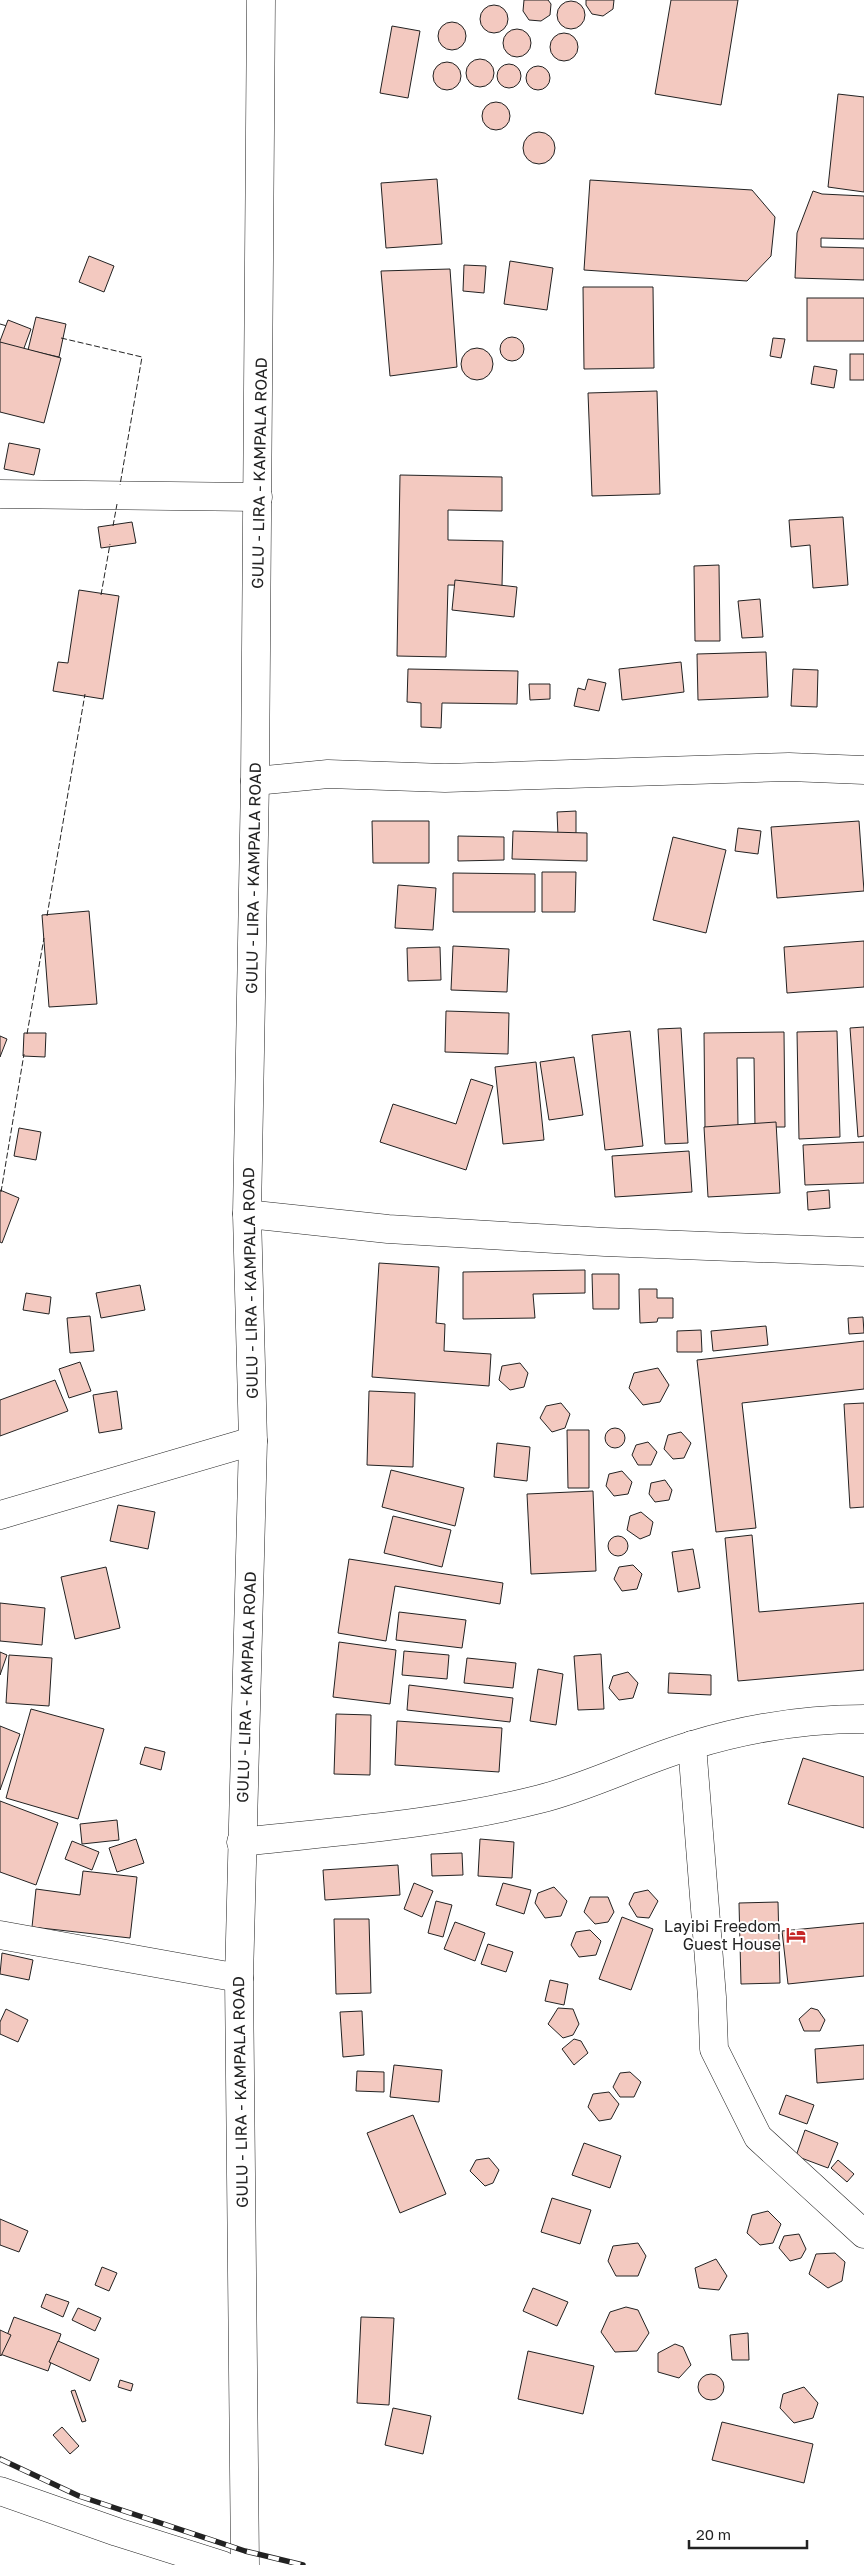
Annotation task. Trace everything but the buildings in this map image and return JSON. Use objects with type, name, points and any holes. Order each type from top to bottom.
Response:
[{"type":"street","name":"GULU - LIRA - KAMPALA ROAD","points":[[244,2565],[239,1978],[241,1842],[253,1441],[247,1214],[255,781],[261,0]]},
{"type":"street","points":[[0,494],[258,497]]},
{"type":"street","points":[[255,781],[328,774],[445,778],[789,767],[864,770]]},
{"type":"street","points":[[247,1214],[408,1230],[605,1242],[864,1252]]},
{"type":"street","points":[[0,1515],[253,1441]]},
{"type":"street","points":[[241,1842],[452,1818],[542,1799],[692,1745],[755,1729],[839,1719],[864,1718]]},
{"type":"street","points":[[692,1745],[712,1996],[714,2049],[758,2137],[864,2234]]},
{"type":"street","points":[[0,1935],[239,1978]]},
{"type":"street","points":[[0,2491],[117,2532],[222,2565]]},
{"type":"railway","points":[[0,2459],[79,2496],[245,2551],[303,2565]]},
{"type":"fence","points":[[0,324],[7,326]]},
{"type":"fence","points":[[61,338],[142,357],[120,485]]},
{"type":"fence","points":[[113,526],[117,504]]},
{"type":"fence","points":[[101,595],[110,544]]},
{"type":"fence","points":[[47,916],[85,694]]},
{"type":"fence","points":[[27,1034],[44,938]]},
{"type":"fence","points":[[1,1192],[24,1054]]},
{"type":"place","name":"Layibi Freedom Guest House","points":[[796,1935]]}]
